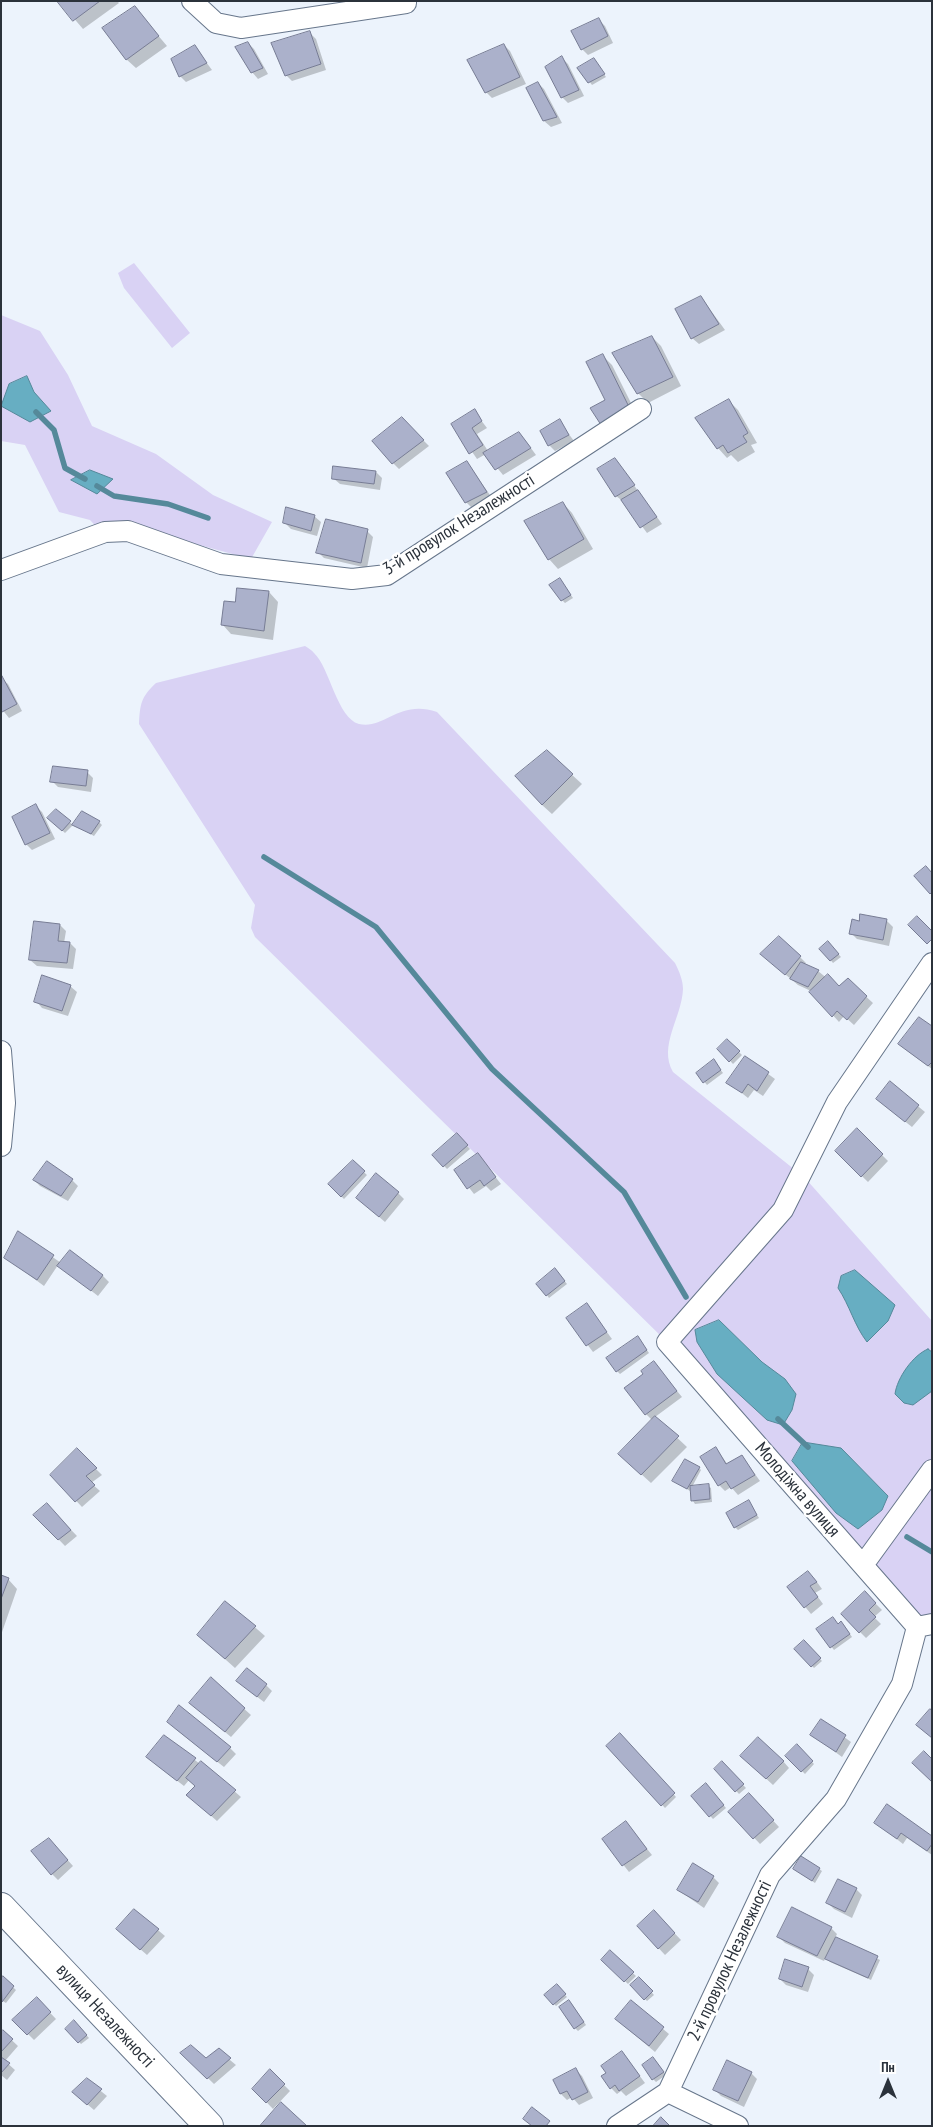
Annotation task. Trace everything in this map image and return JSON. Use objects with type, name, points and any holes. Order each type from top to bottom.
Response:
[{"type":"street","points":[[192,1],[216,23],[241,28],[406,2]]},
{"type":"street","name":"3-й провулок Незалежності","points":[[1,570],[105,532],[128,531],[221,564],[352,579],[387,575],[641,409]]},
{"type":"street","name":"Молодіжна вулиця","points":[[924,1626],[863,1565],[667,1342],[783,1210],[837,1102],[932,963]]},
{"type":"street","points":[[1,1051],[5,1103],[1,1146]]},
{"type":"street","points":[[863,1565],[932,1470]]},
{"type":"street","name":"2-й провулок Незалежності","points":[[668,2092],[770,1875],[836,1799],[902,1684],[924,1626]]},
{"type":"street","name":"вулиця Незалежності","points":[[1,1907],[209,2126]]},
{"type":"street","points":[[617,2126],[668,2092],[738,2126]]},
{"type":"shaded area","points":[[134,263],[190,333],[172,348],[124,288],[118,273]]},
{"type":"shaded area","points":[[1,315],[40,331],[68,375],[92,426],[156,454],[213,495],[272,522],[251,559],[155,533],[111,542],[90,520],[59,512],[25,445],[1,441]]},
{"type":"shaded area","points":[[305,646],[320,660],[339,703],[345,712],[351,720],[359,724],[368,725],[376,723],[412,709],[437,712],[675,963],[682,979],[683,989],[682,1000],[669,1042],[669,1062],[673,1072],[805,1178],[932,1321],[932,1624],[917,1627],[667,1342],[255,937],[251,928],[255,905],[139,724],[140,711],[144,697],[156,683]]},
{"type":"water","points":[[27,376],[34,392],[51,411],[30,422],[1,406],[9,384]]},
{"type":"water","points":[[90,470],[113,479],[97,494],[71,480]]},
{"type":"water","points":[[855,1270],[895,1305],[888,1321],[867,1342],[838,1288],[841,1276]]},
{"type":"water","points":[[719,1320],[762,1362],[785,1379],[796,1394],[792,1410],[783,1425],[767,1420],[717,1374],[697,1342],[695,1330]]},
{"type":"water","points":[[928,1349],[932,1352],[932,1391],[913,1405],[904,1403],[895,1394],[902,1374],[917,1356]]},
{"type":"water","points":[[803,1442],[841,1448],[888,1496],[882,1510],[858,1529],[836,1513],[792,1461]]},
{"type":"building","points":[[57,1],[100,1],[73,21]]},
{"type":"building","points":[[135,6],[159,36],[126,60],[102,28]]},
{"type":"building","points":[[599,18],[608,36],[581,50],[571,31]]},
{"type":"building","points":[[310,31],[321,64],[285,76],[271,43]]},
{"type":"building","points":[[248,42],[263,68],[251,73],[235,47]]},
{"type":"building","points":[[504,44],[520,77],[485,93],[467,60]]},
{"type":"building","points":[[195,45],[207,63],[179,77],[171,59]]},
{"type":"building","points":[[562,56],[579,90],[561,98],[545,67]]},
{"type":"building","points":[[594,58],[605,74],[588,83],[577,68]]},
{"type":"building","points":[[538,82],[557,117],[543,121],[526,88]]},
{"type":"building","points":[[701,296],[719,324],[691,339],[675,309]]},
{"type":"building","points":[[652,336],[673,377],[637,394],[612,353]]},
{"type":"building","points":[[603,354],[631,411],[603,428],[590,408],[605,400],[586,362]]},
{"type":"building","points":[[729,399],[748,433],[743,436],[747,442],[728,453],[723,445],[717,449],[695,418]]},
{"type":"building","points":[[475,409],[482,421],[472,428],[483,445],[469,454],[451,424]]},
{"type":"building","points":[[402,417],[424,440],[392,464],[372,441]]},
{"type":"building","points":[[560,419],[569,435],[548,446],[540,431]]},
{"type":"building","points":[[519,432],[531,448],[495,470],[483,453]]},
{"type":"building","points":[[615,458],[635,485],[615,497],[597,469]]},
{"type":"building","points":[[467,461],[487,492],[465,503],[446,473]]},
{"type":"building","points":[[333,466],[376,471],[374,484],[332,479]]},
{"type":"building","points":[[638,490],[657,517],[640,528],[621,500]]},
{"type":"building","points":[[563,502],[584,539],[548,560],[524,521]]},
{"type":"building","points":[[286,507],[315,515],[311,531],[283,523]]},
{"type":"building","points":[[326,519],[368,529],[361,563],[316,553]]},
{"type":"building","points":[[560,578],[571,595],[561,601],[549,585]]},
{"type":"building","points":[[237,588],[269,591],[264,631],[221,625],[224,601],[235,602]]},
{"type":"building","points":[[2,676],[17,704],[2,712],[1,711]]},
{"type":"building","points":[[547,750],[573,774],[542,805],[515,776]]},
{"type":"building","points":[[53,766],[88,770],[86,786],[50,782]]},
{"type":"building","points":[[36,804],[50,833],[25,845],[12,817]]},
{"type":"building","points":[[56,809],[71,821],[62,831],[47,818]]},
{"type":"building","points":[[82,811],[100,821],[91,834],[72,825]]},
{"type":"building","points":[[926,866],[932,873],[932,892],[930,894],[914,876]]},
{"type":"building","points":[[860,914],[887,919],[883,940],[849,934],[852,919],[859,921]]},
{"type":"building","points":[[917,916],[932,931],[932,939],[927,944],[908,925]]},
{"type":"building","points":[[34,921],[60,924],[58,941],[70,942],[67,963],[29,960]]},
{"type":"building","points":[[779,936],[801,956],[785,975],[760,954]]},
{"type":"building","points":[[828,941],[839,954],[830,961],[819,949]]},
{"type":"building","points":[[801,962],[819,970],[808,987],[790,979]]},
{"type":"building","points":[[828,974],[839,986],[848,978],[867,996],[847,1020],[837,1011],[832,1017],[809,992]]},
{"type":"building","points":[[42,975],[71,985],[62,1011],[34,1002]]},
{"type":"building","points":[[919,1017],[932,1026],[932,1062],[928,1066],[898,1044]]},
{"type":"building","points":[[727,1039],[740,1051],[729,1062],[717,1049]]},
{"type":"building","points":[[745,1056],[769,1072],[757,1091],[748,1084],[742,1093],[726,1083]]},
{"type":"building","points":[[714,1059],[721,1070],[703,1083],[696,1073]]},
{"type":"building","points":[[890,1081],[919,1105],[905,1122],[876,1099]]},
{"type":"building","points":[[857,1128],[883,1154],[861,1177],[835,1151]]},
{"type":"building","points":[[457,1133],[468,1145],[443,1167],[432,1155]]},
{"type":"building","points":[[478,1153],[496,1177],[484,1186],[480,1180],[467,1189],[454,1170]]},
{"type":"building","points":[[353,1160],[365,1171],[341,1197],[328,1184]]},
{"type":"building","points":[[47,1161],[73,1179],[61,1196],[33,1180]]},
{"type":"building","points":[[376,1173],[399,1192],[379,1217],[356,1198]]},
{"type":"building","points":[[18,1231],[54,1255],[37,1280],[4,1258]]},
{"type":"building","points":[[70,1250],[103,1275],[91,1291],[57,1266]]},
{"type":"building","points":[[555,1268],[565,1281],[546,1296],[536,1284]]},
{"type":"building","points":[[587,1303],[607,1332],[586,1346],[566,1318]]},
{"type":"building","points":[[638,1336],[647,1350],[616,1372],[606,1358]]},
{"type":"building","points":[[654,1361],[677,1391],[645,1415],[624,1388],[643,1374],[641,1371]]},
{"type":"building","points":[[655,1416],[679,1436],[641,1475],[618,1454]]},
{"type":"building","points":[[716,1447],[726,1464],[742,1455],[755,1475],[731,1489],[726,1481],[718,1486],[700,1457]]},
{"type":"building","points":[[77,1448],[97,1468],[86,1476],[95,1485],[75,1502],[50,1475]]},
{"type":"building","points":[[685,1459],[700,1467],[687,1489],[672,1481]]},
{"type":"building","points":[[709,1484],[710,1499],[691,1501],[690,1486]]},
{"type":"building","points":[[749,1500],[757,1515],[734,1528],[726,1513]]},
{"type":"building","points":[[47,1503],[71,1530],[58,1540],[33,1515]]},
{"type":"building","points":[[808,1571],[817,1582],[810,1586],[818,1597],[804,1608],[787,1587]]},
{"type":"building","points":[[1,1575],[9,1578],[1,1599]]},
{"type":"building","points":[[865,1591],[876,1603],[869,1610],[876,1617],[859,1633],[841,1614]]},
{"type":"building","points":[[225,1601],[256,1626],[225,1659],[197,1635]]},
{"type":"building","points":[[833,1617],[838,1624],[841,1621],[850,1634],[830,1648],[816,1629]]},
{"type":"building","points":[[804,1640],[821,1658],[811,1667],[794,1649]]},
{"type":"building","points":[[247,1668],[267,1684],[257,1697],[236,1681]]},
{"type":"building","points":[[211,1677],[245,1708],[225,1732],[189,1703]]},
{"type":"building","points":[[179,1705],[231,1747],[217,1762],[167,1722]]},
{"type":"building","points":[[930,1709],[932,1710],[932,1738],[916,1725]]},
{"type":"building","points":[[821,1719],[846,1735],[836,1752],[810,1735]]},
{"type":"building","points":[[620,1733],[675,1793],[661,1806],[606,1746]]},
{"type":"building","points":[[164,1735],[196,1758],[177,1781],[146,1757]]},
{"type":"building","points":[[758,1737],[784,1761],[766,1779],[740,1756]]},
{"type":"building","points":[[797,1744],[813,1761],[801,1772],[785,1756]]},
{"type":"building","points":[[924,1751],[932,1759],[932,1782],[912,1763]]},
{"type":"building","points":[[201,1761],[236,1790],[211,1816],[186,1795],[195,1786],[186,1778]]},
{"type":"building","points":[[722,1761],[744,1784],[735,1792],[714,1769]]},
{"type":"building","points":[[706,1783],[724,1805],[709,1817],[691,1796]]},
{"type":"building","points":[[749,1793],[774,1820],[753,1839],[728,1812]]},
{"type":"building","points":[[887,1804],[932,1836],[932,1844],[927,1851],[901,1833],[897,1839],[874,1823]]},
{"type":"building","points":[[626,1821],[647,1849],[622,1866],[602,1839]]},
{"type":"building","points":[[49,1838],[68,1860],[51,1875],[31,1851]]},
{"type":"building","points":[[801,1856],[820,1868],[812,1881],[793,1869]]},
{"type":"building","points":[[693,1863],[714,1876],[698,1902],[677,1890]]},
{"type":"building","points":[[838,1879],[857,1888],[845,1912],[826,1903]]},
{"type":"building","points":[[792,1907],[832,1927],[817,1956],[777,1937]]},
{"type":"building","points":[[134,1909],[159,1929],[140,1950],[116,1929]]},
{"type":"building","points":[[654,1910],[675,1933],[658,1949],[637,1926]]},
{"type":"building","points":[[836,1937],[878,1956],[868,1978],[825,1959]]},
{"type":"building","points":[[610,1950],[634,1972],[624,1982],[601,1960]]},
{"type":"building","points":[[785,1959],[809,1967],[802,1987],[779,1979]]},
{"type":"building","points":[[3,1976],[14,1986],[2,2002],[1,1979]]},
{"type":"building","points":[[639,1977],[653,1991],[644,2000],[630,1985]]},
{"type":"building","points":[[557,1984],[566,1994],[553,2005],[544,1995]]},
{"type":"building","points":[[37,1997],[51,2012],[27,2035],[12,2020]]},
{"type":"building","points":[[569,2000],[584,2022],[574,2029],[559,2007]]},
{"type":"building","points":[[631,2000],[664,2027],[649,2046],[615,2019]]},
{"type":"building","points":[[74,2020],[87,2035],[78,2043],[65,2029]]},
{"type":"building","points":[[3,2030],[13,2039],[1,2052],[1,2032]]},
{"type":"building","points":[[191,2045],[206,2058],[219,2048],[231,2058],[207,2079],[180,2053]]},
{"type":"building","points":[[622,2051],[640,2076],[619,2091],[615,2085],[610,2089],[601,2076],[606,2073],[601,2066]]},
{"type":"building","points":[[1,2057],[10,2063],[1,2073]]},
{"type":"building","points":[[653,2057],[664,2072],[652,2080],[642,2065]]},
{"type":"building","points":[[727,2060],[752,2072],[738,2101],[713,2090]]},
{"type":"building","points":[[576,2068],[588,2092],[572,2100],[567,2091],[560,2094],[553,2080]]},
{"type":"building","points":[[270,2069],[285,2084],[266,2103],[252,2089]]},
{"type":"building","points":[[87,2078],[102,2089],[87,2105],[72,2092]]},
{"type":"building","points":[[281,2102],[307,2126],[260,2126]]},
{"type":"building","points":[[532,2107],[550,2121],[546,2126],[532,2126],[523,2119]]},
{"type":"building","points":[[661,2117],[670,2126],[653,2126]]},
{"type":"waterway","points":[[36,412],[54,430],[65,468],[85,479]]},
{"type":"waterway","points":[[97,486],[114,496],[168,504],[208,518]]},
{"type":"waterway","points":[[264,857],[376,927],[492,1069],[624,1192],[686,1297]]},
{"type":"waterway","points":[[778,1419],[808,1447]]},
{"type":"waterway","points":[[907,1537],[932,1552]]}]
